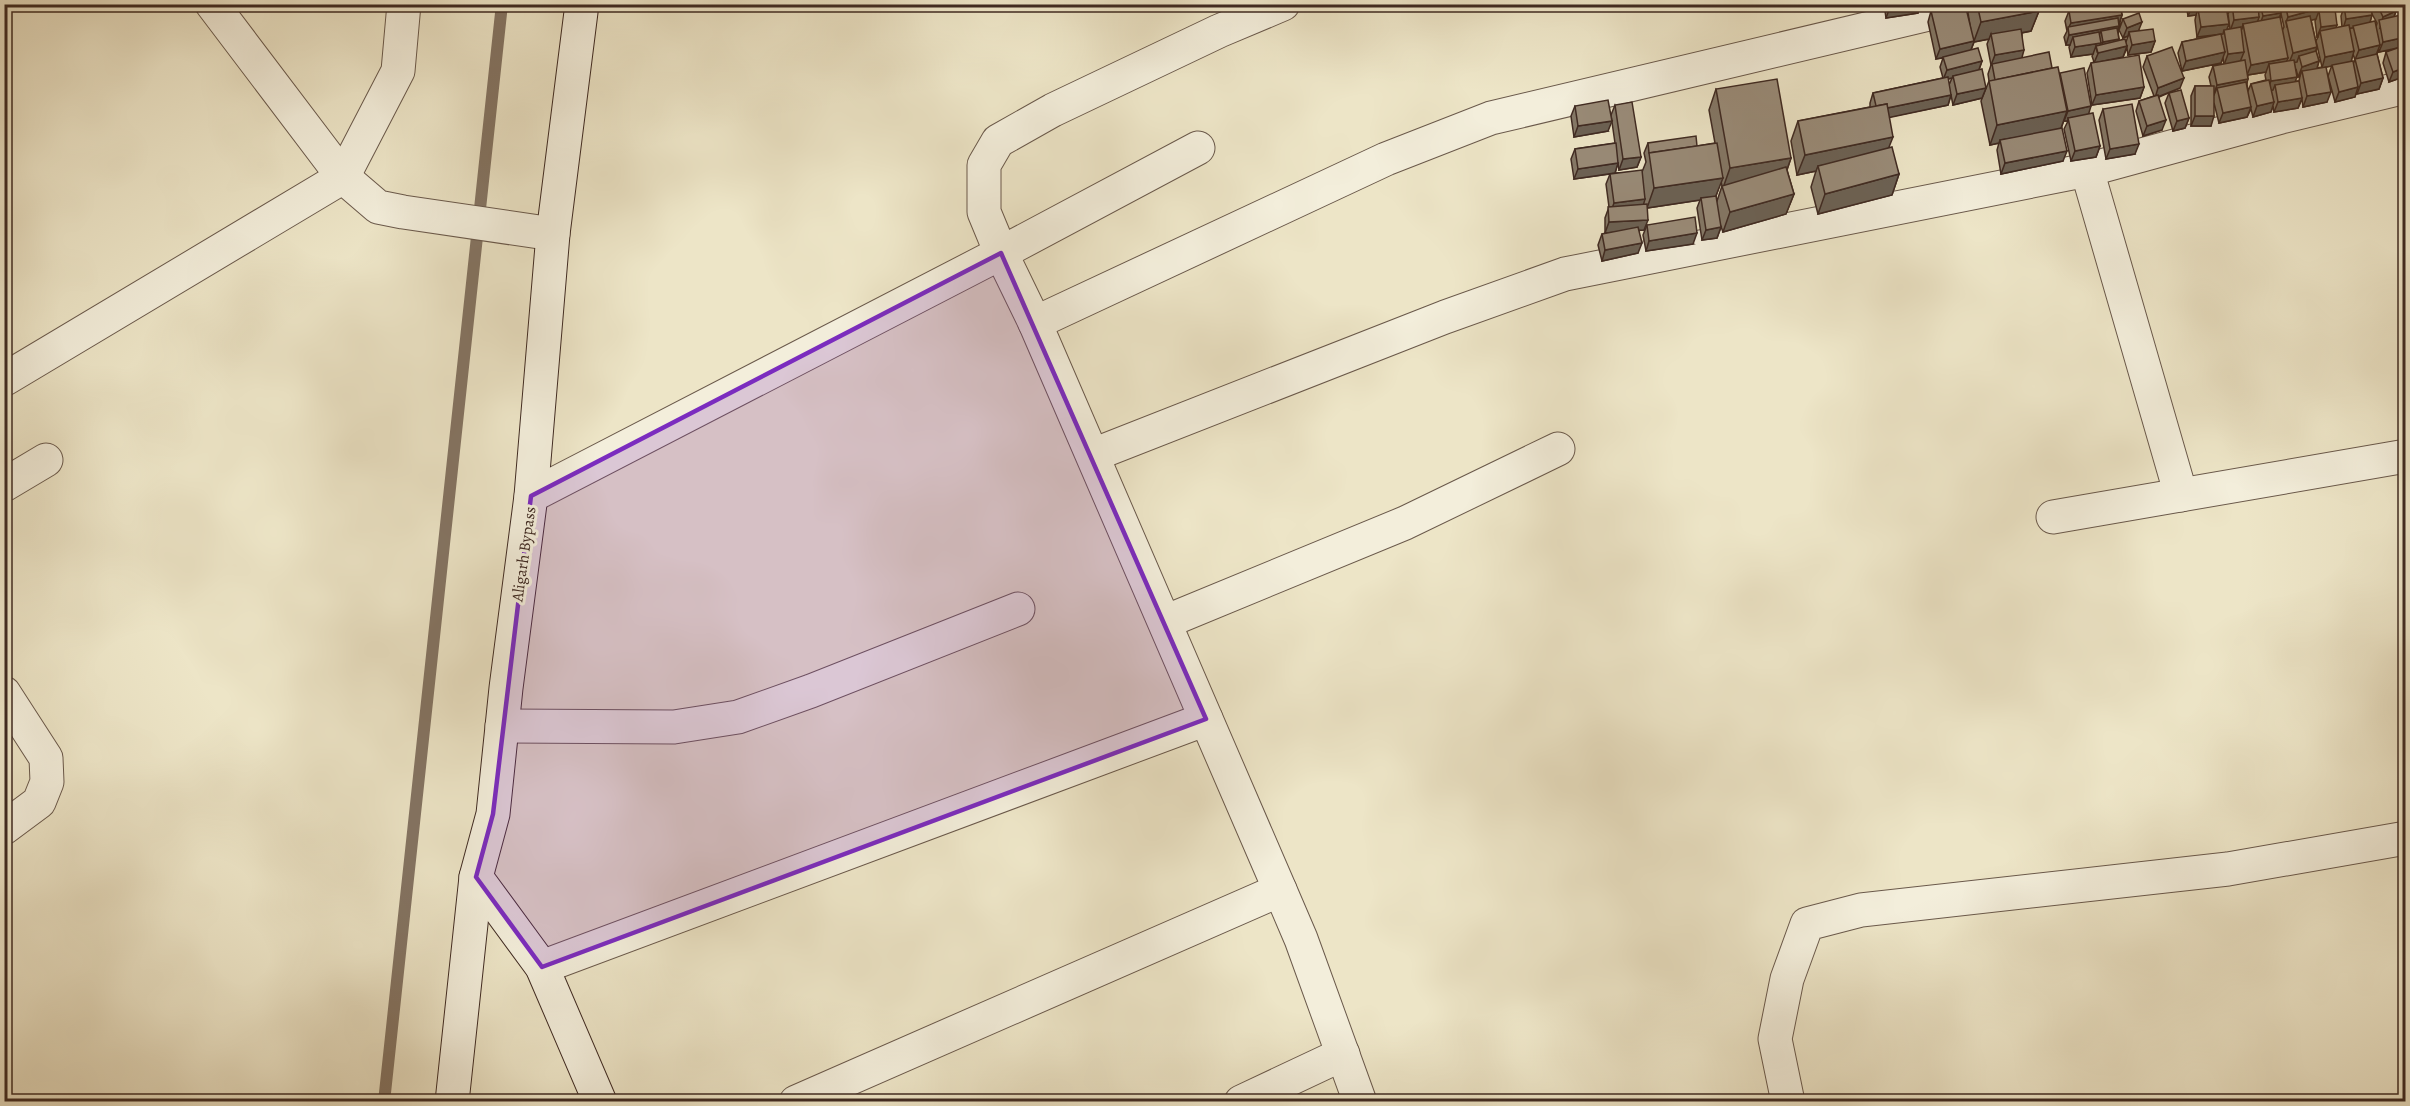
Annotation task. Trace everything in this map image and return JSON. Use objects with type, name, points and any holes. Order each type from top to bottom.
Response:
[{"type":"street","points":[[212,4],[343,177],[378,207],[403,213],[553,234]]},
{"type":"street","points":[[5,379],[343,177],[398,71],[404,4]]},
{"type":"street","name":"Aligarh Bypass","points":[[452,1101],[476,878],[493,814],[531,496],[553,234],[582,4]]},
{"type":"street","points":[[1283,4],[1219,31],[1053,110],[998,141],[984,165],[984,212],[1093,455],[1280,890],[1360,1101]]},
{"type":"street","points":[[1035,323],[1386,159],[1491,118],[1971,4]]},
{"type":"street","points":[[2387,4],[2406,34]]},
{"type":"street","points":[[1093,455],[1445,317],[1565,273],[2087,170],[2281,117],[2406,87]]},
{"type":"street","points":[[531,496],[1001,253],[1198,148]]},
{"type":"street","points":[[2087,170],[2181,495]]},
{"type":"street","points":[[1165,622],[1405,523],[1558,449]]},
{"type":"street","points":[[2053,517],[2406,456]]},
{"type":"street","points":[[4,485],[46,460]]},
{"type":"street","points":[[502,726],[674,727],[738,717],[811,691],[1018,609]]},
{"type":"street","points":[[4,693],[46,758],[47,782],[39,802],[4,828]]},
{"type":"street","points":[[542,967],[1206,719]]},
{"type":"street","points":[[1788,1101],[1775,1039],[1787,979],[1808,924],[1861,910],[2228,869],[2406,838]]},
{"type":"street","points":[[476,878],[542,967],[600,1101]]},
{"type":"street","points":[[796,1101],[1280,890]]},
{"type":"street","points":[[1241,1101],[1343,1054]]},
{"type":"highlighted area","points":[[1001,253],[1206,719],[542,967],[476,877],[493,814],[531,496]]},
{"type":"building","points":[[1890,4],[1907,4],[1890,7]]},
{"type":"building","points":[[1965,4],[1974,41],[1940,49],[1931,11]]},
{"type":"building","points":[[1977,4],[2038,4],[2039,11],[1981,22]]},
{"type":"building","points":[[2120,4],[2122,15],[2071,23],[2069,11]]},
{"type":"building","points":[[2232,4],[2258,4],[2259,17],[2234,20]]},
{"type":"building","points":[[2260,4],[2280,4],[2281,13],[2263,16]]},
{"type":"building","points":[[2285,4],[2332,4],[2332,5],[2288,17]]},
{"type":"building","points":[[2371,4],[2372,15],[2346,19],[2344,6]]},
{"type":"building","points":[[2377,4],[2392,4],[2396,11],[2383,17]]},
{"type":"building","points":[[2226,6],[2229,24],[2201,27],[2198,9]]},
{"type":"building","points":[[2335,9],[2337,25],[2321,27],[2319,11]]},
{"type":"building","points":[[2139,13],[2142,22],[2127,28],[2123,19]]},
{"type":"building","points":[[2401,15],[2406,37],[2383,42],[2379,20]]},
{"type":"building","points":[[2310,16],[2317,47],[2293,53],[2286,21]]},
{"type":"building","points":[[2280,17],[2288,58],[2251,65],[2243,24]]},
{"type":"building","points":[[2118,18],[2119,26],[2069,35],[2068,27]]},
{"type":"building","points":[[2375,21],[2380,45],[2359,50],[2353,26]]},
{"type":"building","points":[[2349,25],[2354,51],[2325,57],[2320,31]]},
{"type":"building","points":[[2241,27],[2244,52],[2228,54],[2224,30]]},
{"type":"building","points":[[2117,28],[2119,39],[2103,42],[2101,31]]},
{"type":"building","points":[[2021,29],[2024,50],[1995,55],[1991,34]]},
{"type":"building","points":[[2153,29],[2155,41],[2132,45],[2129,32]]},
{"type":"building","points":[[2099,32],[2101,43],[2075,47],[2073,37]]},
{"type":"building","points":[[2221,34],[2225,52],[2186,61],[2182,42]]},
{"type":"building","points":[[2125,39],[2127,46],[2098,53],[2096,46]]},
{"type":"building","points":[[2406,45],[2406,67],[2393,72],[2386,52]]},
{"type":"building","points":[[2172,47],[2184,78],[2158,88],[2147,56]]},
{"type":"building","points":[[1978,48],[1982,61],[1947,70],[1943,57]]},
{"type":"building","points":[[2316,51],[2319,61],[2302,67],[2299,56]]},
{"type":"building","points":[[2049,52],[2052,68],[1995,80],[1992,64]]},
{"type":"building","points":[[2377,54],[2383,78],[2361,83],[2355,59]]},
{"type":"building","points":[[2139,55],[2144,87],[2096,95],[2091,63]]},
{"type":"building","points":[[2245,60],[2248,79],[2217,85],[2213,66]]},
{"type":"building","points":[[2294,60],[2297,77],[2271,81],[2269,64]]},
{"type":"building","points":[[2353,61],[2358,87],[2339,92],[2332,65]]},
{"type":"building","points":[[2058,67],[2067,111],[1997,125],[1989,81]]},
{"type":"building","points":[[2326,67],[2331,92],[2307,96],[2302,71]]},
{"type":"building","points":[[2084,68],[2091,106],[2068,111],[2060,73]]},
{"type":"building","points":[[1982,69],[1986,88],[1957,94],[1953,76]]},
{"type":"building","points":[[1948,77],[1951,95],[1887,108],[1887,104],[1876,106],[1873,93]]},
{"type":"building","points":[[1777,79],[1791,158],[1730,168],[1716,89]]},
{"type":"building","points":[[2269,80],[2274,102],[2257,106],[2251,84]]},
{"type":"building","points":[[2299,81],[2302,98],[2278,102],[2275,85]]},
{"type":"building","points":[[2246,82],[2251,107],[2223,113],[2217,88]]},
{"type":"building","points":[[2195,86],[2214,86],[2214,116],[2195,116]]},
{"type":"building","points":[[2181,90],[2189,118],[2177,121],[2169,93]]},
{"type":"building","points":[[2158,95],[2166,120],[2147,126],[2139,101]]},
{"type":"building","points":[[1608,100],[1612,121],[1578,126],[1575,106]]},
{"type":"building","points":[[1632,102],[1641,157],[1623,159],[1615,105]]},
{"type":"building","points":[[1887,104],[1893,137],[1805,155],[1798,121]]},
{"type":"building","points":[[2132,104],[2139,144],[2110,149],[2103,109]]},
{"type":"building","points":[[2093,113],[2100,146],[2075,151],[2068,118]]},
{"type":"building","points":[[2062,128],[2067,151],[2005,163],[2000,140]]},
{"type":"building","points":[[1696,136],[1697,146],[1649,153],[1648,143]]},
{"type":"building","points":[[1616,143],[1618,163],[1578,169],[1575,149]]},
{"type":"building","points":[[1717,143],[1723,178],[1654,188],[1649,153]]},
{"type":"building","points":[[1892,147],[1899,174],[1825,194],[1818,166]]},
{"type":"building","points":[[1786,167],[1794,194],[1730,212],[1722,186]]},
{"type":"building","points":[[1642,170],[1645,199],[1614,203],[1610,174]]},
{"type":"building","points":[[1716,196],[1721,227],[1706,230],[1701,198]]},
{"type":"building","points":[[1647,204],[1648,220],[1609,222],[1608,207]]},
{"type":"building","points":[[1695,217],[1697,233],[1649,241],[1647,225]]},
{"type":"building","points":[[1638,227],[1642,243],[1605,250],[1602,234]]},
{"type":"waterway","points":[[384,1102],[502,4]]}]
